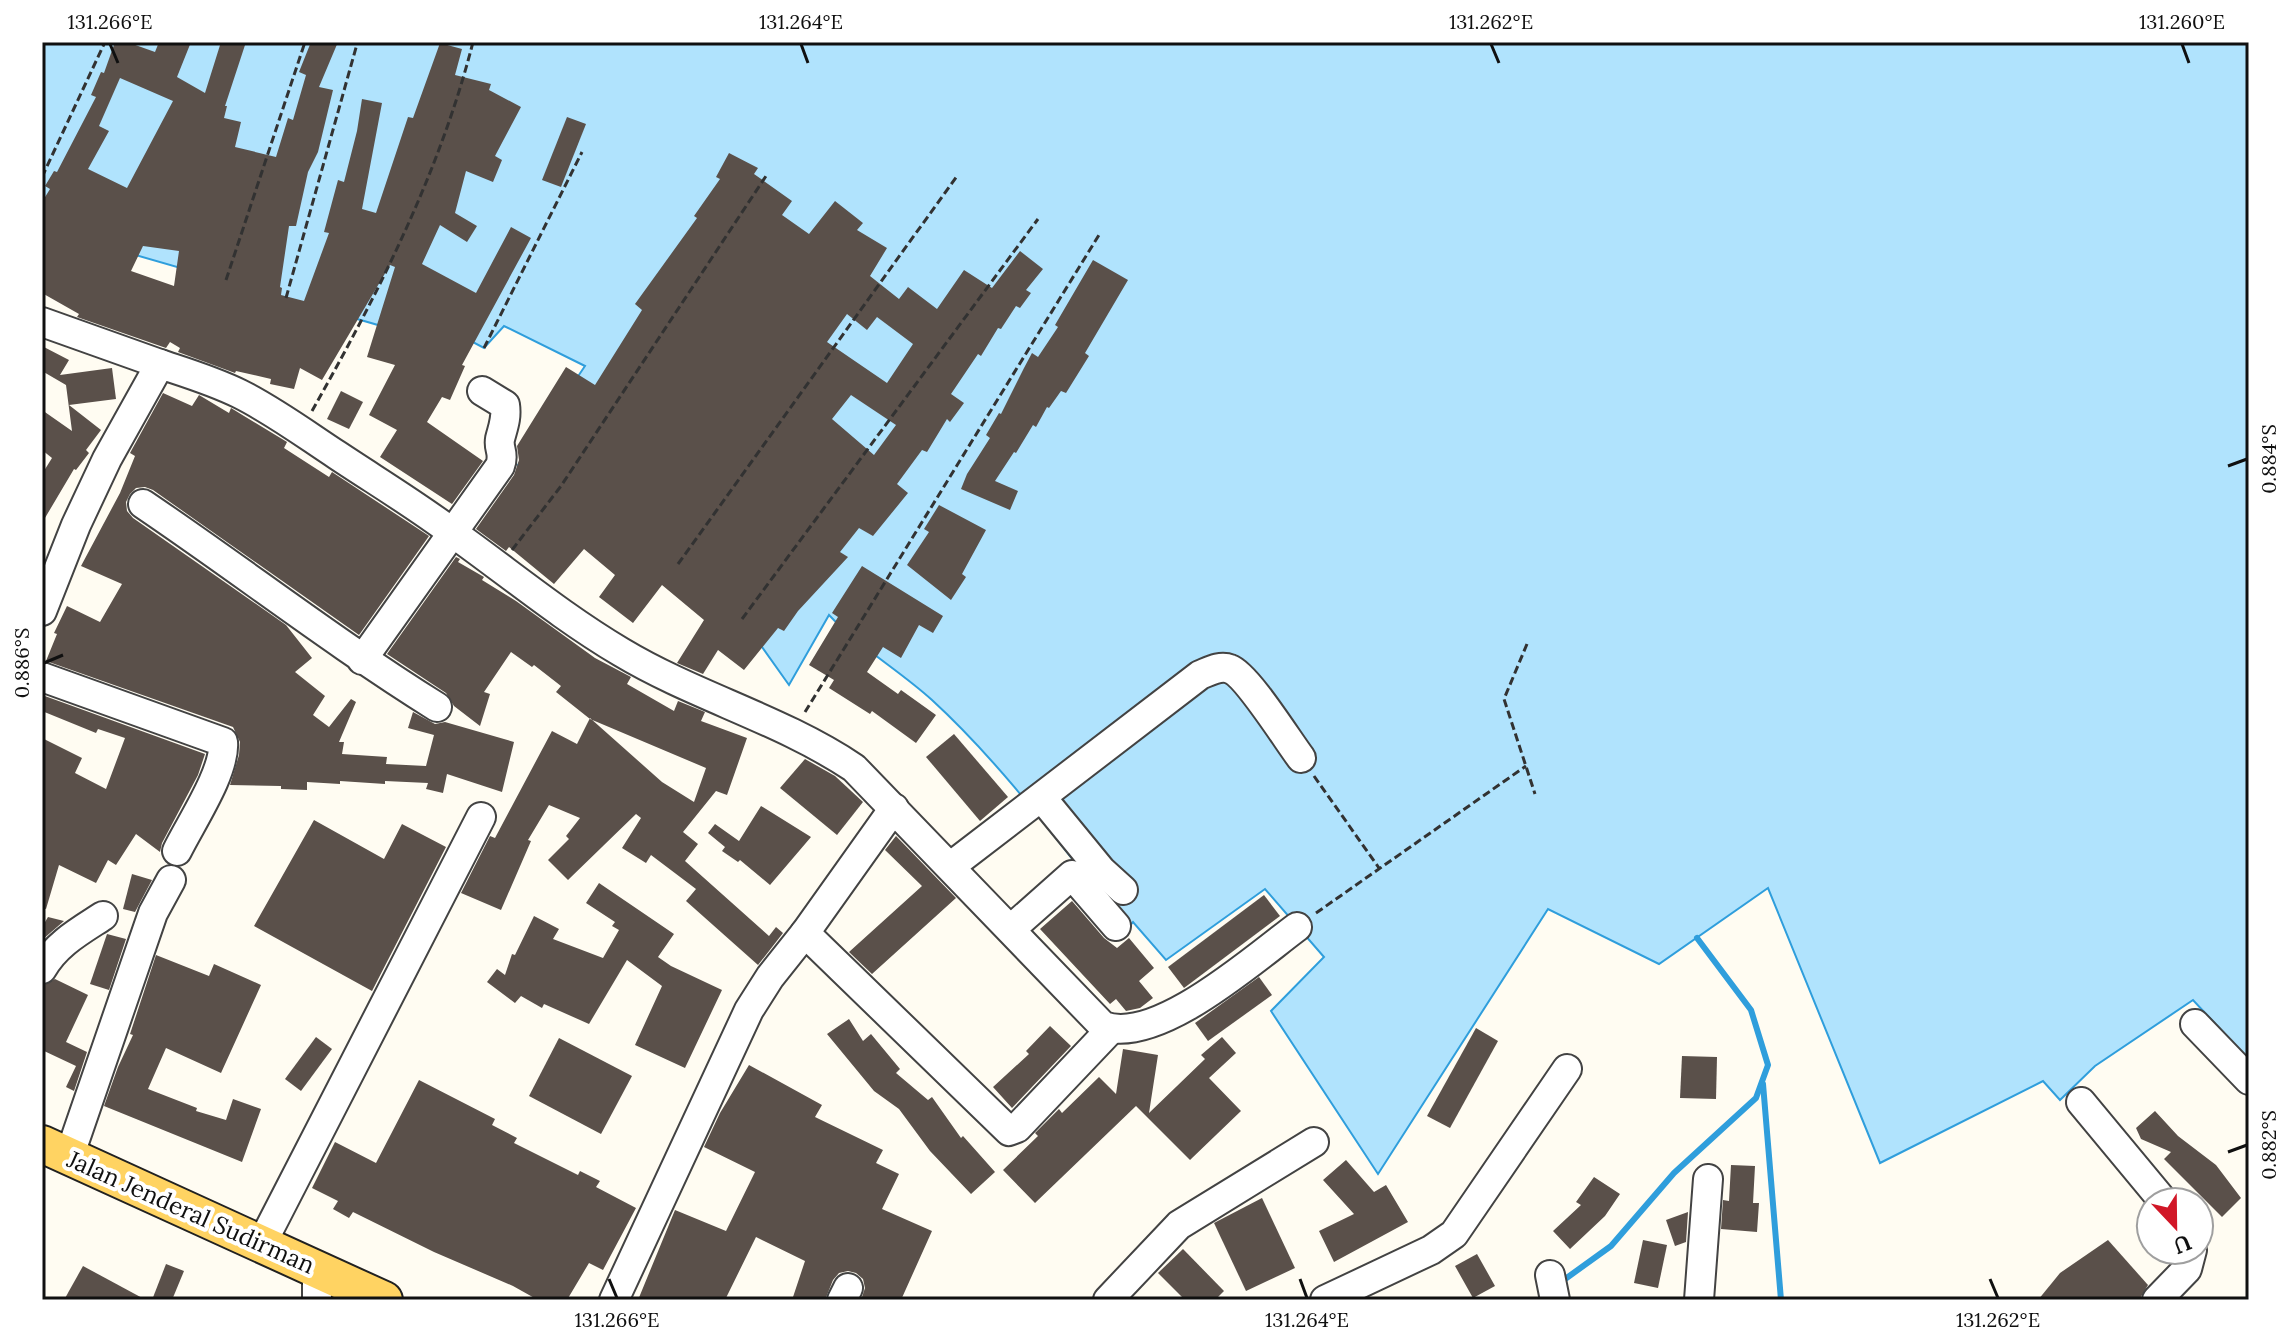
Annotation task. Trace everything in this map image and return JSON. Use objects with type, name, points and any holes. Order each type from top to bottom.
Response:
[{"type":"main road","name":"Jalan Jenderal Sudirman","points":[[56,1151],[261,1245],[317,1285],[384,1300]]},
{"type":"street","points":[[42,322],[202,377],[241,394],[452,531],[499,568],[621,653],[686,687],[826,749],[854,768],[1097,1021],[1111,1029],[1147,1025],[1195,1003],[1297,927]]},
{"type":"street","points":[[42,611],[76,525],[107,459],[160,364]]},
{"type":"street","points":[[362,660],[502,459],[499,443],[506,418],[505,405],[482,391]]},
{"type":"street","points":[[143,504],[244,572],[362,660],[437,707]]},
{"type":"street","points":[[951,866],[1200,675],[1219,667],[1232,669],[1246,683],[1301,758]]},
{"type":"street","points":[[42,677],[214,736],[223,742],[224,752],[212,781],[177,851]]},
{"type":"street","points":[[1042,798],[1101,870],[1123,890]]},
{"type":"street","points":[[614,1300],[749,1010],[894,808]]},
{"type":"street","points":[[261,1245],[481,817]]},
{"type":"street","points":[[1011,929],[1072,875],[1116,926]]},
{"type":"street","points":[[56,1151],[153,913],[171,880]]},
{"type":"street","points":[[42,969],[51,953],[103,916]]},
{"type":"street","points":[[805,933],[1009,1131],[1017,1128],[1111,1029]]},
{"type":"street","points":[[2195,1024],[2249,1080]]},
{"type":"street","points":[[1325,1300],[1431,1250],[1454,1234],[1567,1069]]},
{"type":"street","points":[[2081,1102],[2151,1186]]},
{"type":"street","points":[[1108,1300],[1179,1225],[1314,1142]]},
{"type":"street","points":[[1699,1300],[1708,1179]]},
{"type":"street","points":[[2157,1300],[2188,1266]]},
{"type":"path","points":[[42,177],[105,42]]},
{"type":"path","points":[[226,280],[305,42]]},
{"type":"path","points":[[301,431],[363,320],[426,182],[460,91],[473,42]]},
{"type":"path","points":[[286,298],[357,44]]},
{"type":"path","points":[[484,348],[582,152]]},
{"type":"path","points":[[499,568],[561,486],[768,173]]},
{"type":"path","points":[[678,564],[957,176]]},
{"type":"path","points":[[742,619],[1038,219]]},
{"type":"path","points":[[792,732],[1099,235]]},
{"type":"path","points":[[1527,644],[1504,699],[1535,794]]},
{"type":"path","points":[[1301,758],[1379,868]]},
{"type":"path","points":[[1297,927],[1526,766]]},
{"type":"water","points":[[42,42],[2249,42],[2249,1060],[2193,1000],[2095,1066],[2060,1100],[2043,1081],[1880,1163],[1768,888],[1659,964],[1548,909],[1378,1174],[1271,1011],[1324,957],[1265,889],[1166,960],[1133,922],[1127,929],[1034,811],[959,726],[829,615],[789,685],[742,619],[518,465],[585,366],[504,326],[484,348],[403,305],[385,327],[42,228]]},
{"type":"building","points":[[115,42],[127,42],[155,52],[159,42],[191,42],[177,77],[205,93],[221,42],[246,42],[224,118],[241,122],[235,147],[276,157],[288,118],[293,120],[306,75],[299,72],[311,42],[338,42],[319,87],[333,90],[318,152],[308,172],[296,226],[289,226],[280,287],[281,295],[304,301],[329,233],[324,232],[338,180],[344,182],[362,99],[382,103],[362,209],[376,213],[408,117],[413,118],[440,43],[462,49],[455,75],[491,84],[489,90],[521,107],[495,156],[502,160],[493,182],[466,171],[455,213],[477,226],[467,242],[440,225],[422,264],[476,293],[511,227],[531,238],[462,365],[465,366],[450,400],[442,397],[427,422],[483,461],[452,504],[380,457],[397,430],[369,415],[395,365],[367,357],[395,267],[390,265],[322,380],[300,368],[294,389],[270,384],[271,379],[235,373],[178,352],[180,348],[170,342],[166,348],[77,317],[79,314],[42,293],[42,202],[50,189],[45,186],[54,171],[57,172],[96,97],[91,95],[101,72],[104,73]],"holes":[[[120,78],[173,101],[127,188],[88,169],[109,131],[99,126]],[[143,246],[179,251],[174,286],[131,271]]]},
{"type":"building","points":[[567,117],[586,124],[561,187],[542,180]]},
{"type":"building","points":[[729,153],[758,168],[754,174],[792,201],[782,215],[809,234],[835,201],[863,223],[857,230],[887,248],[870,276],[899,299],[908,287],[937,309],[964,270],[992,288],[1020,251],[1043,269],[1026,290],[1031,293],[1020,308],[1016,306],[1001,329],[998,328],[951,394],[964,403],[950,422],[947,419],[927,452],[922,450],[897,484],[908,493],[873,536],[859,528],[840,552],[848,557],[798,611],[784,631],[778,628],[744,670],[718,650],[703,674],[677,663],[704,620],[662,585],[633,623],[599,597],[615,575],[584,549],[554,584],[509,547],[506,551],[476,529],[514,475],[519,460],[517,446],[566,367],[595,385],[642,310],[635,304],[697,218],[694,216],[720,179],[716,177]],"holes":[[[847,314],[867,330],[877,317],[913,344],[887,383],[827,342]],[[851,395],[896,425],[874,455],[832,419]]]},
{"type":"building","points":[[1093,260],[1128,280],[1085,353],[1089,356],[1066,393],[1061,391],[1047,407],[1036,427],[1033,425],[995,481],[1018,491],[1010,510],[961,489],[990,438],[986,435],[1001,414],[1032,353],[1038,357],[1058,327],[1055,325]]},
{"type":"building","points":[[42,346],[69,360],[60,375],[112,368],[116,399],[69,405],[101,430],[42,523],[42,474],[52,458],[42,450],[42,410],[72,431],[66,385],[42,371]]},
{"type":"building","points":[[341,391],[363,402],[349,429],[327,419]]},
{"type":"building","points":[[163,393],[192,406],[199,395],[229,413],[231,408],[287,442],[284,448],[329,477],[332,472],[429,536],[359,635],[153,490],[136,488],[126,502],[127,511],[133,518],[286,625],[312,658],[295,672],[325,696],[313,715],[329,727],[351,699],[356,702],[339,742],[344,742],[342,754],[387,757],[386,764],[426,766],[434,735],[408,728],[413,712],[435,724],[445,722],[514,742],[502,792],[447,774],[443,793],[426,789],[428,783],[385,781],[385,784],[307,782],[307,790],[230,785],[240,742],[233,727],[46,661],[57,634],[54,633],[67,606],[100,622],[122,584],[81,566],[120,493],[135,456],[130,453]]},
{"type":"building","points":[[939,505],[986,530],[962,574],[966,577],[951,600],[907,565],[929,532],[924,529]]},
{"type":"building","points":[[456,557],[460,559],[458,562],[484,577],[482,580],[595,658],[631,677],[627,684],[674,711],[678,701],[705,712],[701,721],[747,738],[727,795],[716,791],[683,832],[698,844],[685,861],[769,936],[776,927],[783,933],[758,965],[686,901],[696,889],[651,855],[646,863],[622,848],[641,818],[636,814],[568,880],[548,860],[569,839],[566,836],[580,818],[549,805],[528,840],[531,841],[501,910],[461,893],[490,836],[495,838],[552,731],[577,744],[590,719],[556,692],[561,686],[511,652],[484,692],[490,694],[480,726],[454,706],[446,693],[387,654]],"holes":[[[592,720],[706,768],[694,802],[662,782]]]},
{"type":"building","points":[[862,566],[943,616],[933,633],[919,625],[901,658],[883,647],[867,672],[898,694],[901,690],[936,715],[916,743],[872,711],[870,714],[829,688],[834,680],[809,665],[838,617],[832,613]]},
{"type":"building","points":[[42,695],[205,754],[198,775],[160,852],[136,834],[116,865],[108,860],[96,883],[59,865],[46,909],[42,908],[42,738],[82,758],[75,773],[106,789],[125,738],[98,729],[96,733],[42,711]]},
{"type":"building","points":[[954,734],[1008,797],[980,821],[926,757]]},
{"type":"building","points":[[805,759],[835,776],[863,802],[837,835],[780,788]]},
{"type":"building","points":[[761,806],[811,837],[770,885],[740,860],[738,862],[722,851],[725,847],[708,833],[715,824],[739,841]]},
{"type":"building","points":[[314,820],[384,859],[402,824],[446,847],[372,991],[254,926]]},
{"type":"building","points":[[896,836],[956,898],[872,974],[849,952],[922,886],[885,850]]},
{"type":"building","points":[[132,874],[152,880],[135,912],[123,909]]},
{"type":"building","points":[[599,883],[674,934],[658,957],[722,990],[685,1068],[635,1045],[662,986],[627,960],[589,1024],[544,1004],[542,1008],[521,996],[515,1003],[487,982],[497,969],[505,975],[512,954],[515,955],[534,916],[559,929],[553,939],[603,958],[619,930],[612,926],[615,922],[586,903]]},
{"type":"building","points":[[1264,895],[1280,916],[1184,988],[1168,967]]},
{"type":"building","points":[[1072,901],[1104,938],[1117,948],[1129,938],[1154,968],[1139,981],[1153,998],[1140,1008],[1126,1011],[1116,999],[1110,1004],[1040,929]]},
{"type":"building","points":[[48,917],[64,921],[42,940],[42,927]]},
{"type":"building","points":[[107,934],[126,939],[109,990],[90,984]]},
{"type":"building","points":[[156,955],[209,976],[214,964],[261,985],[221,1073],[166,1048],[148,1089],[197,1108],[196,1111],[226,1120],[233,1099],[261,1109],[242,1162],[104,1106],[133,1035],[130,1034]]},
{"type":"building","points":[[1259,977],[1272,995],[1208,1041],[1195,1023]]},
{"type":"building","points":[[55,979],[88,995],[66,1042],[87,1052],[74,1091],[66,1087],[76,1066],[42,1050],[42,986]]},
{"type":"building","points":[[849,1019],[863,1041],[871,1034],[900,1069],[896,1073],[928,1100],[932,1097],[961,1138],[963,1136],[995,1172],[971,1194],[930,1151],[899,1109],[874,1091],[827,1034]]},
{"type":"building","points":[[1050,1026],[1071,1046],[1012,1108],[993,1087],[1029,1054],[1026,1051]]},
{"type":"building","points":[[1476,1028],[1498,1041],[1450,1128],[1427,1116]]},
{"type":"building","points":[[316,1037],[332,1049],[301,1091],[285,1079]]},
{"type":"building","points":[[1222,1037],[1236,1053],[1209,1078],[1241,1111],[1190,1160],[1136,1106],[1035,1203],[1003,1170],[1038,1136],[1035,1133],[1059,1109],[1062,1113],[1099,1077],[1116,1094],[1123,1049],[1158,1055],[1149,1113],[1205,1059],[1201,1055]]},
{"type":"building","points":[[559,1038],[632,1076],[601,1134],[529,1096]]},
{"type":"building","points":[[1682,1056],[1717,1057],[1716,1099],[1680,1098]]},
{"type":"building","points":[[749,1065],[822,1105],[815,1117],[883,1150],[876,1163],[899,1174],[882,1209],[932,1231],[901,1300],[861,1300],[865,1288],[863,1279],[848,1271],[839,1273],[833,1280],[825,1300],[792,1300],[805,1261],[756,1237],[725,1300],[638,1300],[675,1210],[726,1231],[755,1172],[704,1147]]},
{"type":"building","points":[[419,1080],[495,1119],[492,1125],[517,1138],[514,1143],[578,1175],[580,1171],[600,1181],[596,1187],[636,1208],[603,1270],[589,1263],[567,1300],[538,1300],[353,1212],[349,1218],[333,1209],[338,1201],[312,1188],[335,1142],[376,1163]]},
{"type":"building","points":[[2155,1111],[2178,1136],[2216,1165],[2241,1198],[2222,1217],[2215,1210],[2215,1186],[2191,1186],[2164,1159],[2171,1152],[2141,1139],[2136,1128]]},
{"type":"building","points":[[1346,1160],[1374,1192],[1386,1185],[1408,1222],[1334,1262],[1319,1231],[1354,1214],[1323,1180]]},
{"type":"building","points":[[1731,1165],[1755,1166],[1753,1203],[1759,1203],[1757,1232],[1721,1229],[1723,1200],[1729,1201]]},
{"type":"building","points":[[1594,1177],[1620,1194],[1605,1216],[1570,1249],[1553,1231],[1581,1205],[1576,1202]]},
{"type":"building","points":[[1262,1198],[1295,1268],[1246,1291],[1214,1223]]},
{"type":"building","points":[[1688,1212],[1686,1242],[1675,1246],[1666,1220]]},
{"type":"building","points":[[1643,1240],[1667,1245],[1658,1288],[1634,1283]]},
{"type":"building","points":[[2108,1240],[2148,1285],[2139,1300],[2038,1300],[2060,1273]]},
{"type":"building","points":[[1183,1249],[1224,1291],[1215,1300],[1185,1300],[1158,1273]]},
{"type":"building","points":[[1477,1254],[1495,1286],[1473,1298],[1455,1266]]},
{"type":"building","points":[[166,1264],[184,1271],[172,1300],[152,1300]]},
{"type":"building","points":[[83,1266],[146,1300],[64,1300]]},
{"type":"waterway","points":[[1561,1282],[1611,1246],[1674,1173],[1756,1098],[1768,1065],[1751,1010],[1697,938]]},
{"type":"waterway","points":[[1763,1084],[1781,1300]]}]
